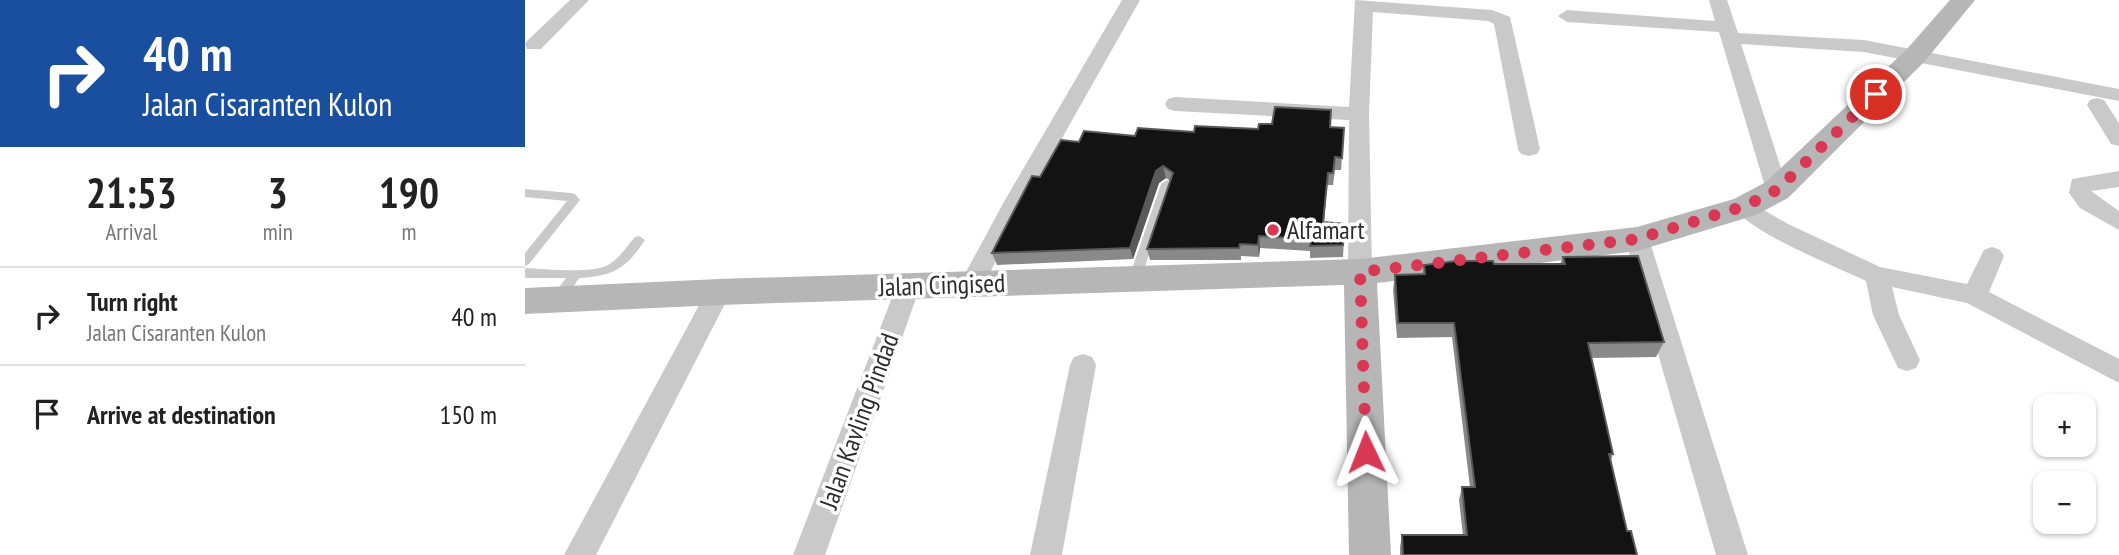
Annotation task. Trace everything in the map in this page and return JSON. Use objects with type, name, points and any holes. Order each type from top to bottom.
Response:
[{"type":"main road","name":"Jalan Cingised","points":[[540,300],[1360,272],[1637,239],[1745,206],[1777,190],[1916,55],[1963,0]]},
{"type":"main road","points":[[1360,272],[1370,555]]},
{"type":"street","points":[[534,45],[580,0]]},
{"type":"street","points":[[971,285],[1016,200],[1131,0]]},
{"type":"street","points":[[1718,0],[1777,190]]},
{"type":"street","points":[[1360,272],[1359,114],[1364,3],[1492,16],[1503,21],[1529,149]]},
{"type":"street","points":[[1567,16],[1864,46],[2119,95]]},
{"type":"street","points":[[1175,104],[1359,114]]},
{"type":"street","points":[[2098,105],[2119,139]]},
{"type":"street","points":[[2119,179],[2080,185],[2080,193],[2088,202],[2119,222]]},
{"type":"street","points":[[1745,206],[1778,229],[1877,276],[1899,278],[1973,295],[2119,372]]},
{"type":"street","points":[[1637,239],[1732,555]]},
{"type":"street","points":[[1973,295],[1981,284],[1992,256]]},
{"type":"street","points":[[1877,276],[1886,315],[1907,360]]},
{"type":"street","name":"Jalan Kavling Pindad","points":[[809,555],[908,287]]},
{"type":"street","points":[[580,555],[719,292]]},
{"type":"street","points":[[1046,555],[1083,365]]},
{"type":"lane","points":[[1135,278],[1167,184]]},
{"type":"lane","points":[[525,193],[571,197],[574,200],[525,261]]},
{"type":"lane","points":[[525,273],[606,273],[617,268],[639,240]]},
{"type":"lane","points":[[540,300],[576,274]]},
{"type":"building","points":[[1275,107],[1331,110],[1330,127],[1344,128],[1342,158],[1335,157],[1333,173],[1328,173],[1323,222],[1345,224],[1343,245],[1310,246],[1311,239],[1259,236],[1258,245],[1240,244],[1239,248],[1147,249],[1173,173],[1163,166],[1156,171],[1130,248],[992,253],[1032,176],[1040,177],[1061,140],[1079,142],[1084,131],[1135,136],[1138,128],[1194,132],[1195,126],[1258,129],[1259,124],[1272,124]]},
{"type":"building","points":[[1638,256],[1664,342],[1588,343],[1613,454],[1609,454],[1627,531],[1631,531],[1637,555],[1403,555],[1402,535],[1467,535],[1462,487],[1475,487],[1454,323],[1398,323],[1395,275],[1425,274],[1424,265],[1456,261],[1565,264],[1563,257]]},
{"type":"place","name":"Alfamart","points":[[1273,230]]},
{"type":"route","points":[[1366,452],[1360,272],[1637,239],[1745,206],[1777,190],[1876,94]]}]
